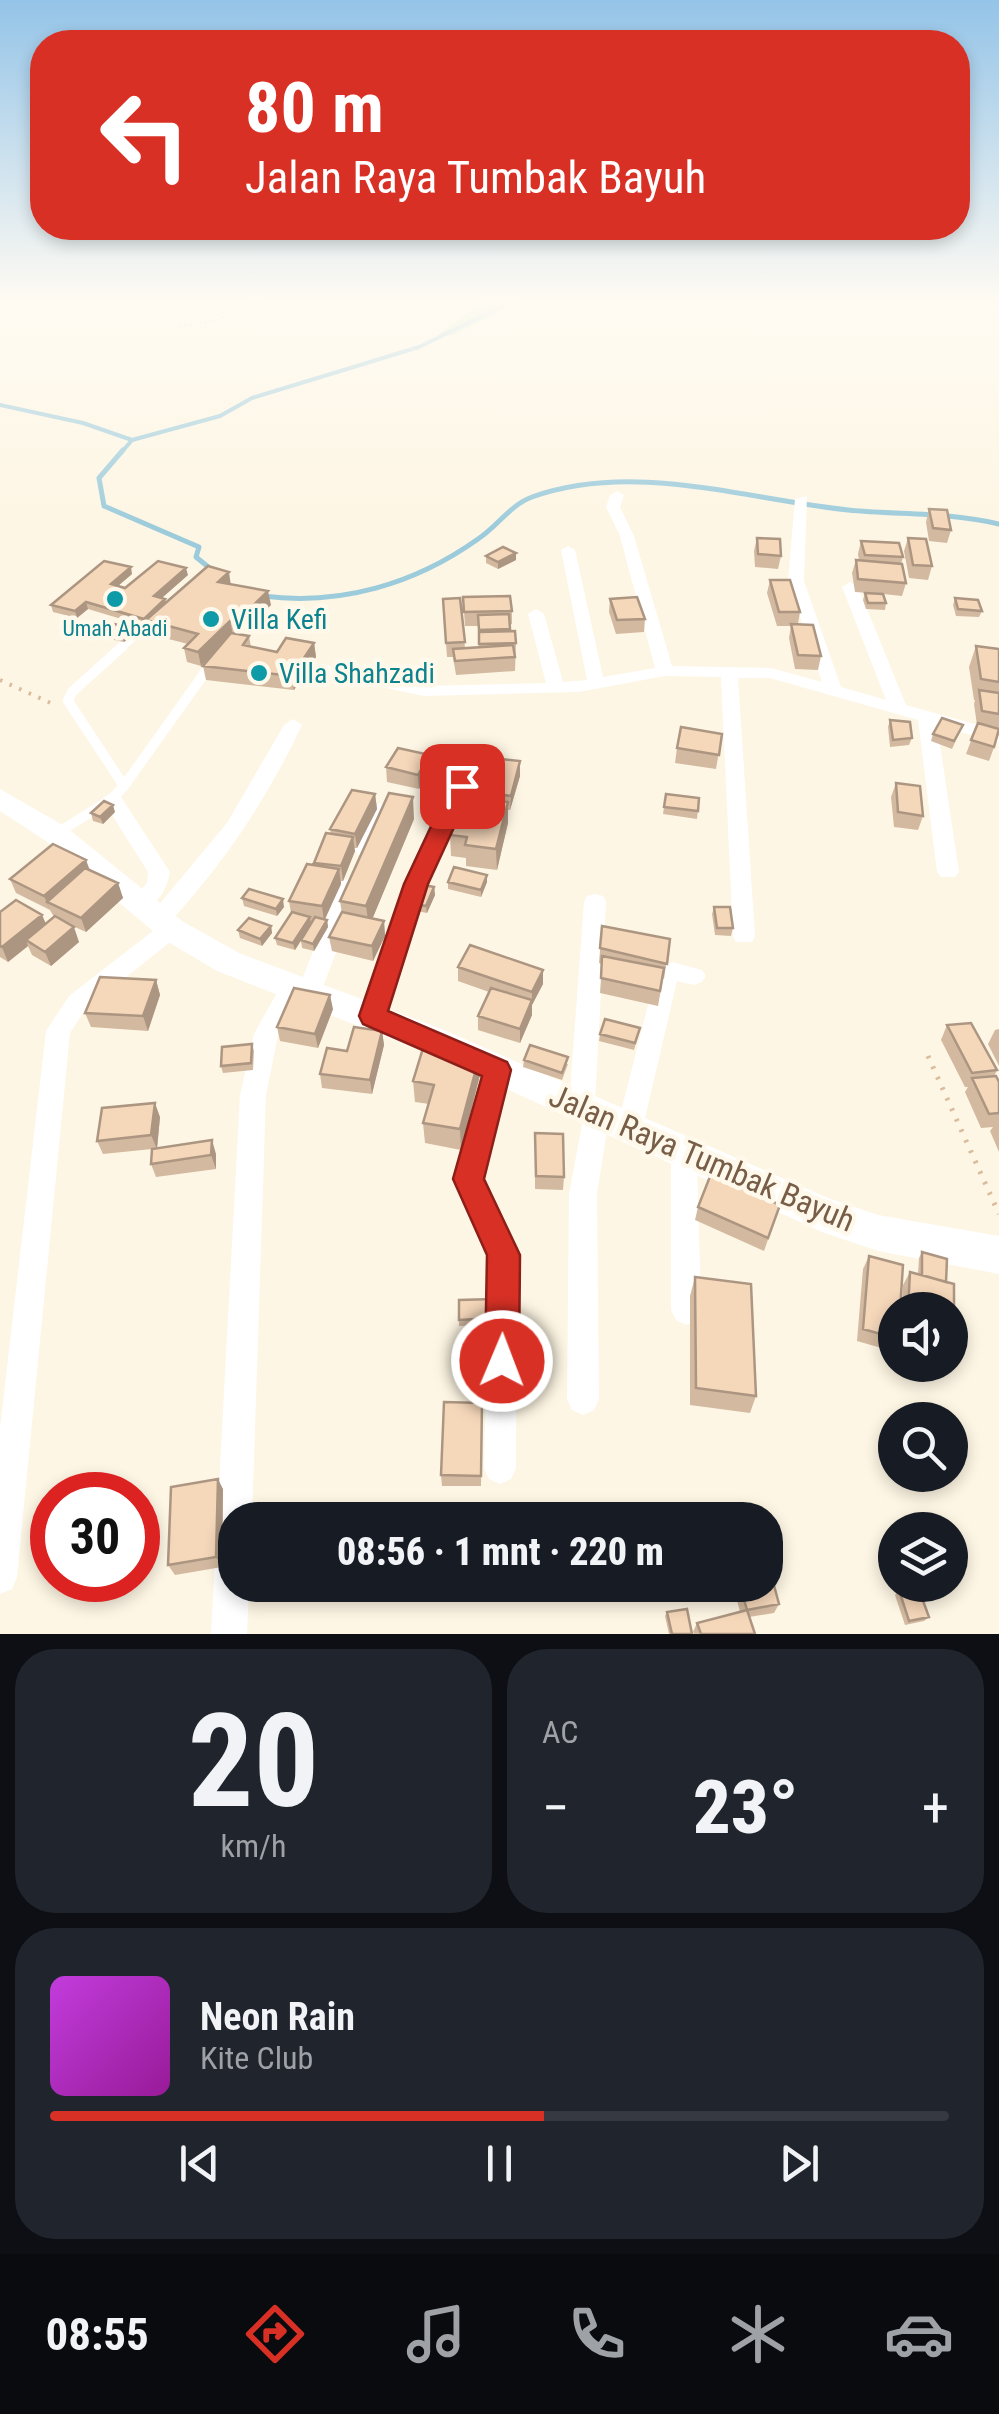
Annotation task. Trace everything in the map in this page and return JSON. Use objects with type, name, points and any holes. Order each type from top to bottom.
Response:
[{"type":"street","points":[[617,495],[613,507],[626,536],[665,671]]},
{"type":"street","points":[[802,500],[796,582],[834,690]]},
{"type":"street","points":[[568,550],[596,684]]},
{"type":"street","points":[[850,588],[898,706]]},
{"type":"street","points":[[536,614],[556,688]]},
{"type":"street","points":[[326,670],[424,691],[556,688],[665,671],[770,673],[999,737]]},
{"type":"street","points":[[728,673],[744,936]]},
{"type":"street","points":[[926,714],[948,872]]},
{"type":"street","points":[[0,1577],[58,1031],[77,1003],[218,848],[279,756],[294,726]]},
{"type":"street","points":[[372,1016],[416,884],[462,786]]},
{"type":"street","points":[[118,792],[159,872],[157,917]]},
{"type":"street","name":"Jalan Raya Tumbak Bayuh","points":[[0,798],[56,834],[157,917],[228,962],[372,1016],[589,1108],[822,1214],[878,1233],[999,1255]]},
{"type":"street","points":[[236,1502],[253,1095],[266,1034],[301,989],[380,810]]},
{"type":"street","points":[[582,1399],[582,1194],[589,1108],[595,902]]},
{"type":"street","points":[[630,1126],[667,974],[672,971],[694,976]]},
{"type":"street","points":[[497,1070],[469,1179],[504,1255],[500,1468]]},
{"type":"street","points":[[684,1154],[686,1310]]},
{"type":"street","points":[[229,1634],[231,1602]]},
{"type":"lane","points":[[118,792],[68,702],[72,692],[167,606]]},
{"type":"lane","points":[[56,834],[118,792],[215,658]]},
{"type":"path","points":[[0,680],[78,716]]},
{"type":"path","points":[[928,1056],[999,1214]]},
{"type":"building","points":[[929,509],[947,510],[951,530],[933,528]]},
{"type":"building","points":[[757,538],[780,539],[781,556],[758,554]]},
{"type":"building","points":[[908,538],[926,539],[932,566],[913,565]]},
{"type":"building","points":[[861,541],[899,543],[903,557],[865,555]]},
{"type":"building","points":[[503,547],[516,553],[498,562],[486,556]]},
{"type":"building","points":[[856,560],[902,564],[906,583],[858,579]]},
{"type":"building","name":"Umah Abadi","points":[[104,561],[131,567],[111,584],[125,588],[158,561],[186,568],[154,596],[165,599],[144,619],[86,602],[75,611],[51,605]]},
{"type":"building","name":"Villa Kefi","points":[[208,566],[229,572],[218,582],[268,591],[198,652],[184,648],[198,634],[146,620]]},
{"type":"building","points":[[770,580],[790,580],[800,612],[779,612]]},
{"type":"building","points":[[865,593],[883,594],[886,603],[868,603]]},
{"type":"building","points":[[510,596],[512,611],[464,612],[463,597]]},
{"type":"building","points":[[637,597],[645,619],[617,620],[610,599]]},
{"type":"building","points":[[460,598],[465,642],[446,643],[443,599]]},
{"type":"building","points":[[955,598],[978,600],[982,611],[958,609]]},
{"type":"building","points":[[509,614],[510,629],[479,630],[478,615]]},
{"type":"building","points":[[106,622],[130,628],[122,635],[98,630]]},
{"type":"building","points":[[791,624],[813,625],[821,656],[798,655]]},
{"type":"building","points":[[515,631],[516,643],[479,644],[479,632]]},
{"type":"building","points":[[231,633],[249,636],[243,645],[277,652],[286,638],[314,643],[292,676],[203,666]]},
{"type":"building","points":[[513,645],[515,657],[455,661],[453,649]]},
{"type":"building","points":[[976,646],[999,649],[999,682],[981,679]]},
{"type":"building","points":[[979,690],[999,693],[999,714],[982,711]]},
{"type":"building","points":[[942,718],[963,725],[954,741],[933,734]]},
{"type":"building","points":[[890,720],[910,722],[912,738],[893,740]]},
{"type":"building","points":[[978,723],[999,729],[994,747],[971,740]]},
{"type":"building","points":[[681,727],[722,734],[719,755],[677,748]]},
{"type":"building","points":[[398,748],[430,755],[418,775],[386,767]]},
{"type":"building","points":[[483,757],[520,761],[511,796],[473,791]]},
{"type":"building","points":[[896,783],[920,786],[923,816],[898,812]]},
{"type":"building","points":[[352,790],[375,794],[355,834],[330,829]]},
{"type":"building","points":[[389,793],[413,797],[366,906],[340,901]]},
{"type":"building","points":[[666,794],[699,798],[698,811],[664,807]]},
{"type":"building","points":[[461,796],[508,802],[496,849],[465,845],[467,837],[450,835]]},
{"type":"building","points":[[104,801],[113,805],[100,817],[91,813]]},
{"type":"building","points":[[326,833],[353,837],[341,866],[314,863]]},
{"type":"building","points":[[53,844],[86,860],[44,896],[10,879]]},
{"type":"building","points":[[307,864],[339,869],[322,906],[289,901]]},
{"type":"building","points":[[454,867],[487,875],[481,890],[448,882]]},
{"type":"building","points":[[85,868],[118,883],[81,918],[47,902]]},
{"type":"building","points":[[418,884],[434,887],[426,906],[410,903]]},
{"type":"building","points":[[249,889],[283,899],[276,909],[242,898]]},
{"type":"building","points":[[16,900],[42,915],[2,947],[0,912]]},
{"type":"building","points":[[714,907],[730,907],[733,928],[717,928]]},
{"type":"building","points":[[292,912],[310,917],[293,943],[275,938]]},
{"type":"building","points":[[342,912],[384,921],[372,946],[329,937]]},
{"type":"building","points":[[55,916],[74,927],[45,952],[26,940]]},
{"type":"building","points":[[315,917],[327,920],[313,944],[301,940]]},
{"type":"building","points":[[249,918],[271,926],[260,939],[238,930]]},
{"type":"building","points":[[602,926],[670,939],[667,964],[600,948]]},
{"type":"building","points":[[470,945],[543,970],[532,992],[458,967]]},
{"type":"building","points":[[602,956],[664,968],[660,991],[601,978]]},
{"type":"building","points":[[100,977],[156,980],[143,1016],[85,1013]]},
{"type":"building","points":[[294,988],[330,995],[315,1034],[277,1027]]},
{"type":"building","points":[[491,988],[532,1000],[520,1029],[478,1016]]},
{"type":"building","points":[[605,1019],[640,1028],[635,1043],[600,1034]]},
{"type":"building","points":[[971,1023],[997,1070],[972,1073],[947,1025]]},
{"type":"building","points":[[354,1027],[382,1031],[370,1080],[320,1074],[327,1048],[347,1051]]},
{"type":"building","points":[[252,1044],[251,1063],[221,1066],[222,1047]]},
{"type":"building","points":[[424,1045],[480,1054],[460,1129],[423,1123],[434,1085],[413,1081]]},
{"type":"building","points":[[530,1045],[568,1057],[562,1073],[524,1060]]},
{"type":"building","points":[[996,1076],[999,1113],[989,1114],[972,1078]]},
{"type":"building","points":[[155,1103],[151,1135],[97,1141],[102,1108]]},
{"type":"building","points":[[535,1133],[563,1134],[564,1177],[536,1176]]},
{"type":"building","points":[[212,1140],[211,1155],[151,1164],[152,1149]]},
{"type":"building","points":[[711,1174],[780,1205],[768,1238],[698,1207]]},
{"type":"building","points":[[922,1252],[947,1259],[946,1282],[922,1275]]},
{"type":"building","points":[[869,1256],[903,1265],[901,1292],[878,1292],[878,1333],[863,1329]]},
{"type":"building","points":[[910,1272],[954,1284],[954,1292],[909,1292]]},
{"type":"building","points":[[695,1277],[751,1284],[756,1396],[696,1388]]},
{"type":"building","points":[[494,1299],[495,1318],[459,1320],[459,1300]]},
{"type":"building","points":[[444,1402],[482,1403],[481,1476],[441,1475]]},
{"type":"building","points":[[218,1479],[216,1557],[168,1565],[171,1487]]},
{"type":"building","points":[[745,1602],[778,1602],[747,1610]]},
{"type":"building","points":[[903,1602],[924,1602],[929,1617],[909,1621]]},
{"type":"building","points":[[687,1609],[692,1634],[672,1634],[667,1612]]},
{"type":"building","points":[[747,1610],[755,1634],[701,1634],[697,1623]]},
{"type":"waterway","points":[[132,440],[220,416],[252,398],[326,375]]},
{"type":"waterway","points":[[0,405],[83,423],[132,440]]},
{"type":"waterway","points":[[121,453],[132,440]]},
{"type":"waterway","points":[[123,450],[99,478],[104,506],[199,547],[196,557],[212,570]]},
{"type":"waterway","points":[[263,596],[320,598],[376,588],[454,555],[532,497],[610,482],[689,486],[848,510],[999,524]]},
{"type":"place","name":"Umah Abadi","points":[[115,599]]},
{"type":"place","name":"Villa Kefi","points":[[211,619]]},
{"type":"place","name":"Villa Shahzadi","points":[[259,673]]},
{"type":"route","points":[[462,786],[416,884],[372,1016],[497,1070],[469,1179],[472,1193],[490,1220],[504,1255],[502,1361]]}]
